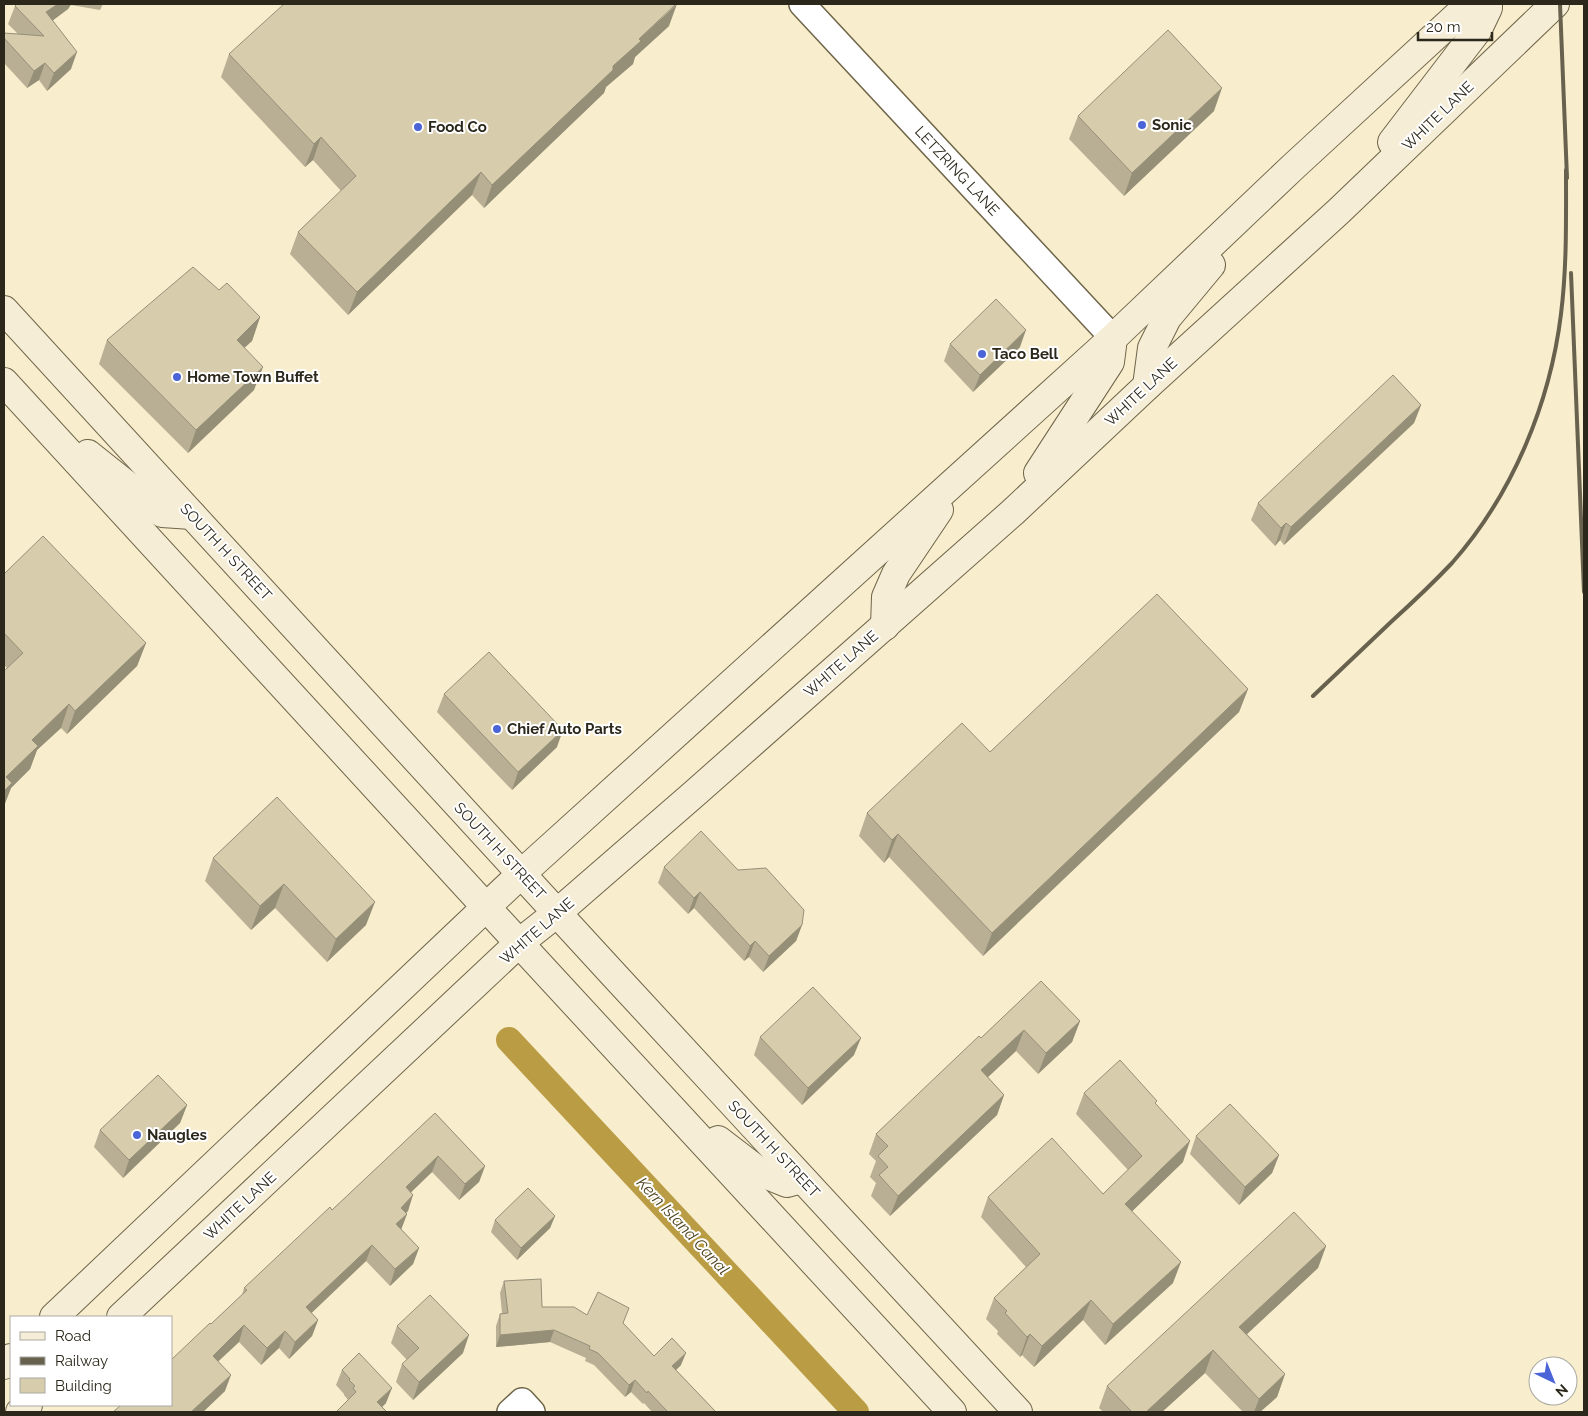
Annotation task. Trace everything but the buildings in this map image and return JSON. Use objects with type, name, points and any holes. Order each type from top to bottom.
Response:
[{"type":"main road","points":[[55,1316],[521,874],[1113,338],[1294,166],[1470,4]]},
{"type":"main road","points":[[1339,211],[1477,31],[1488,8],[1488,4]]},
{"type":"main road","name":"WHITE LANE","points":[[122,1316],[519,944],[557,913],[1013,512],[1147,386],[1339,211],[1555,4]]},
{"type":"main road","points":[[1147,386],[1152,348],[1167,318],[1294,166]]},
{"type":"main road","name":"SOUTH H STREET","points":[[4,310],[1018,1412]]},
{"type":"main road","points":[[1013,512],[1110,362],[1113,338]]},
{"type":"main road","points":[[4,382],[519,944],[952,1412]]},
{"type":"main road","points":[[26,406],[162,513],[192,515]]},
{"type":"main road","points":[[885,626],[886,597],[896,574],[966,472]]},
{"type":"main road","points":[[659,1095],[760,1172],[787,1183],[802,1179]]},
{"type":"street","name":"LETZRING LANE","points":[[802,4],[1113,338]]},
{"type":"waterway","name":"Kern Island Canal","points":[[509,1040],[856,1412]]},
{"type":"railway","points":[[1560,4],[1567,178]]},
{"type":"railway","points":[[1313,696],[1452,563],[1493,508],[1525,447],[1548,381],[1556,348],[1564,278],[1566,170]]},
{"type":"railway","points":[[1571,273],[1584,592]]},
{"type":"place","name":"Sonic","points":[[1142,125]]},
{"type":"place","name":"Food Co","points":[[418,127]]},
{"type":"place","name":"Taco Bell","points":[[982,354]]},
{"type":"place","name":"Home Town Buffet","points":[[177,377]]},
{"type":"place","name":"Chief Auto Parts","points":[[497,729]]},
{"type":"place","name":"Naugles","points":[[137,1135]]}]
